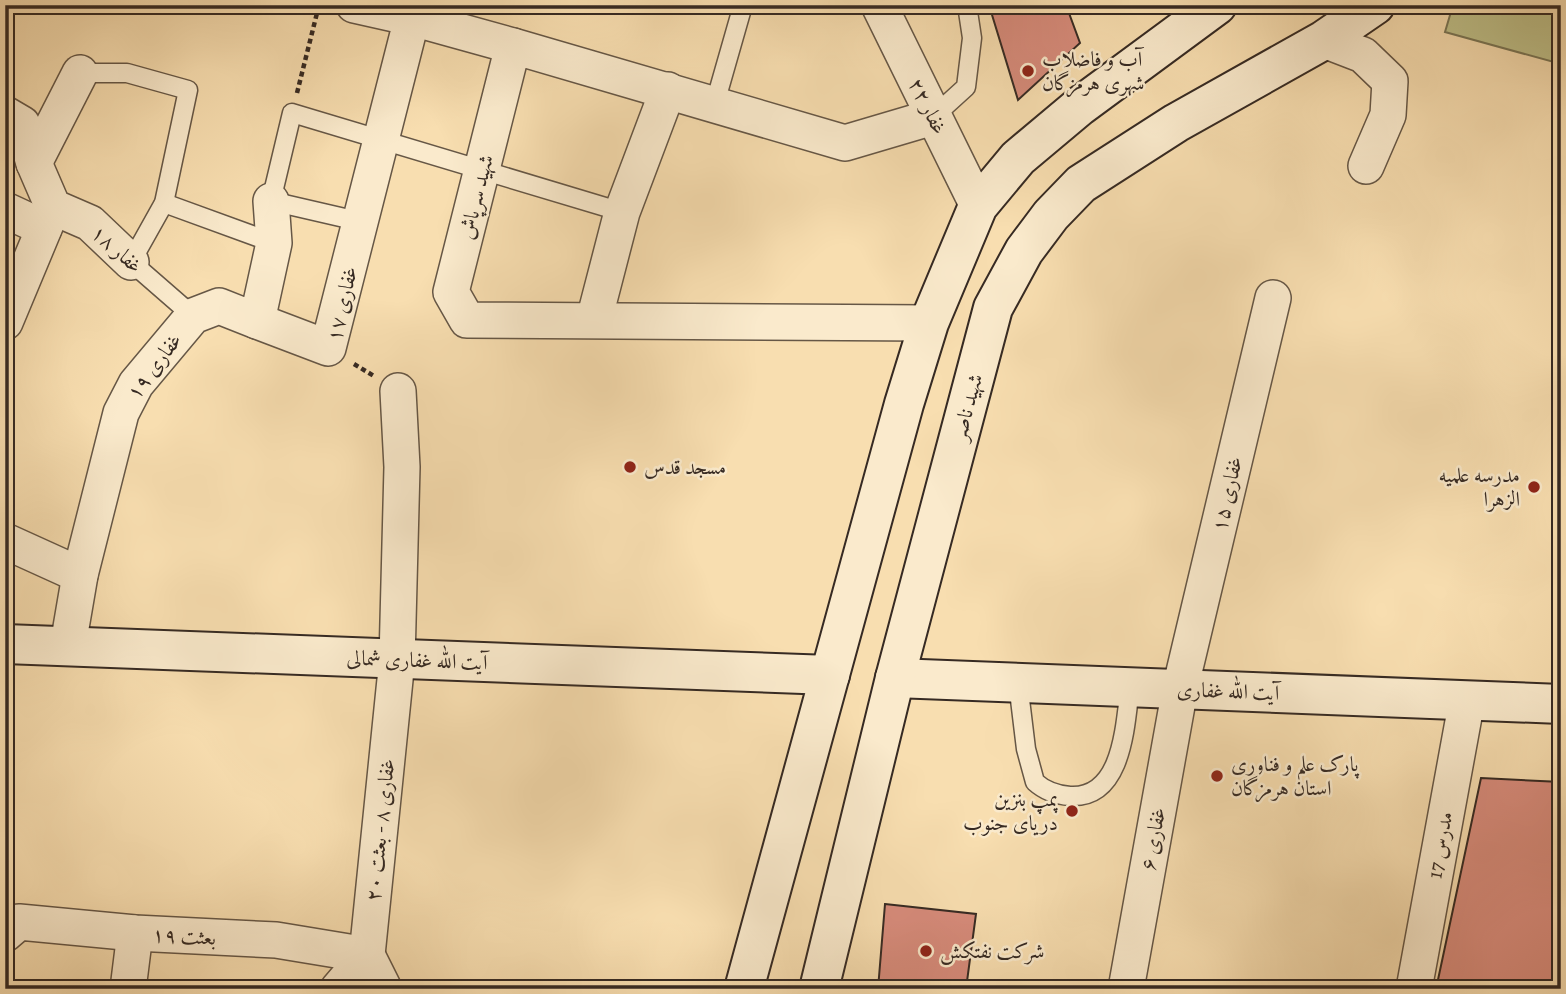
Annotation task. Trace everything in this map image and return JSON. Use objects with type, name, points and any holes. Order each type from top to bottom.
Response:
[{"type":"main road","points":[[744,989],[929,323],[978,206],[1018,158],[1080,106],[1217,5]]},
{"type":"main road","points":[[1324,40],[1338,5]]},
{"type":"main road","name":"شهید ناصر","points":[[819,989],[895,678],[993,308],[1024,251],[1051,215],[1081,184],[1175,123],[1324,40],[1376,5]]},
{"type":"main road","name":"آیت الله غفاری شمالی","points":[[5,644],[830,676]]},
{"type":"main road","name":"آیت الله غفاری","points":[[895,678],[1561,704]]},
{"type":"street","points":[[354,5],[513,46],[845,143],[933,117]]},
{"type":"street","name":"غفار ۲۲","points":[[879,5],[978,206]]},
{"type":"street","name":"غفاری ۱۷","points":[[328,348],[412,18]]},
{"type":"street","points":[[1324,40],[1363,55],[1390,82],[1388,116],[1366,166]]},
{"type":"street","name":"شهید سرپاش","points":[[513,46],[452,292],[467,320],[929,323]]},
{"type":"street","points":[[34,163],[80,73]]},
{"type":"street","points":[[594,320],[622,212],[668,90]]},
{"type":"street","points":[[5,114],[22,124],[49,217],[5,322]]},
{"type":"street","points":[[257,321],[274,243],[271,201]]},
{"type":"street","name":"غفار ۱۸","points":[[5,211],[90,223],[131,262]]},
{"type":"street","name":"غفاری ۱۵","points":[[1180,689],[1273,298]]},
{"type":"street","name":"غفاری ۱۹","points":[[68,645],[80,575],[121,413],[136,384],[193,316],[219,306],[328,348]]},
{"type":"street","points":[[397,660],[402,467],[398,391]]},
{"type":"street","points":[[5,541],[80,575]]},
{"type":"street","name":"غفاری ۸ - بعثت ۲۰","points":[[368,955],[397,660]]},
{"type":"street","name":"غفاری ۶","points":[[1126,989],[1180,689]]},
{"type":"street","name":"مدرس 17","points":[[1414,989],[1467,700]]},
{"type":"street","name":"بعثت ۱۹","points":[[5,934],[19,922],[135,933],[276,940],[368,955]]},
{"type":"street","points":[[128,989],[135,933]]},
{"type":"street","points":[[338,989],[368,955],[384,989]]},
{"type":"lane","points":[[715,103],[743,5]]},
{"type":"lane","points":[[933,117],[966,87],[972,38],[967,5]]},
{"type":"lane","points":[[80,73],[127,73],[188,90],[164,203],[131,262]]},
{"type":"lane","points":[[362,222],[271,201],[292,113],[622,212]]},
{"type":"lane","points":[[164,203],[274,243]]},
{"type":"lane","name":"غفار ۱۸","points":[[131,262],[193,316]]},
{"type":"lane","points":[[1018,683],[1026,750],[1035,782],[1052,793],[1079,797],[1102,787],[1112,772],[1125,726],[1130,687]]},
{"type":"path","points":[[292,113],[319,5]]},
{"type":"path","name":"غفاری ۱۷","points":[[328,348],[398,391]]},
{"type":"green space","points":[[1453,5],[1561,5],[1561,64],[1445,32]]},
{"type":"building","name":"آب و فاضلاب شهری هرمزگان","points":[[989,5],[1066,5],[1080,43],[1018,100]]},
{"type":"building","points":[[1481,778],[1561,782],[1561,989],[1436,989]]},
{"type":"building","name":"شرکت نفتکش","points":[[885,904],[976,914],[966,989],[878,989]]},
{"type":"place","name":"آب و فاضلاب شهری هرمزگان","points":[[1028,71]]},
{"type":"place","name":"مسجد قدس","points":[[630,467]]},
{"type":"place","name":"مدرسه علمیه الزهرا","points":[[1534,487]]},
{"type":"place","name":"پارک علم و فناوری استان هرمزگان","points":[[1217,776]]},
{"type":"place","name":"پمپ بنزین دریای جنوب","points":[[1072,811]]},
{"type":"place","name":"شرکت نفتکش","points":[[926,951]]}]
